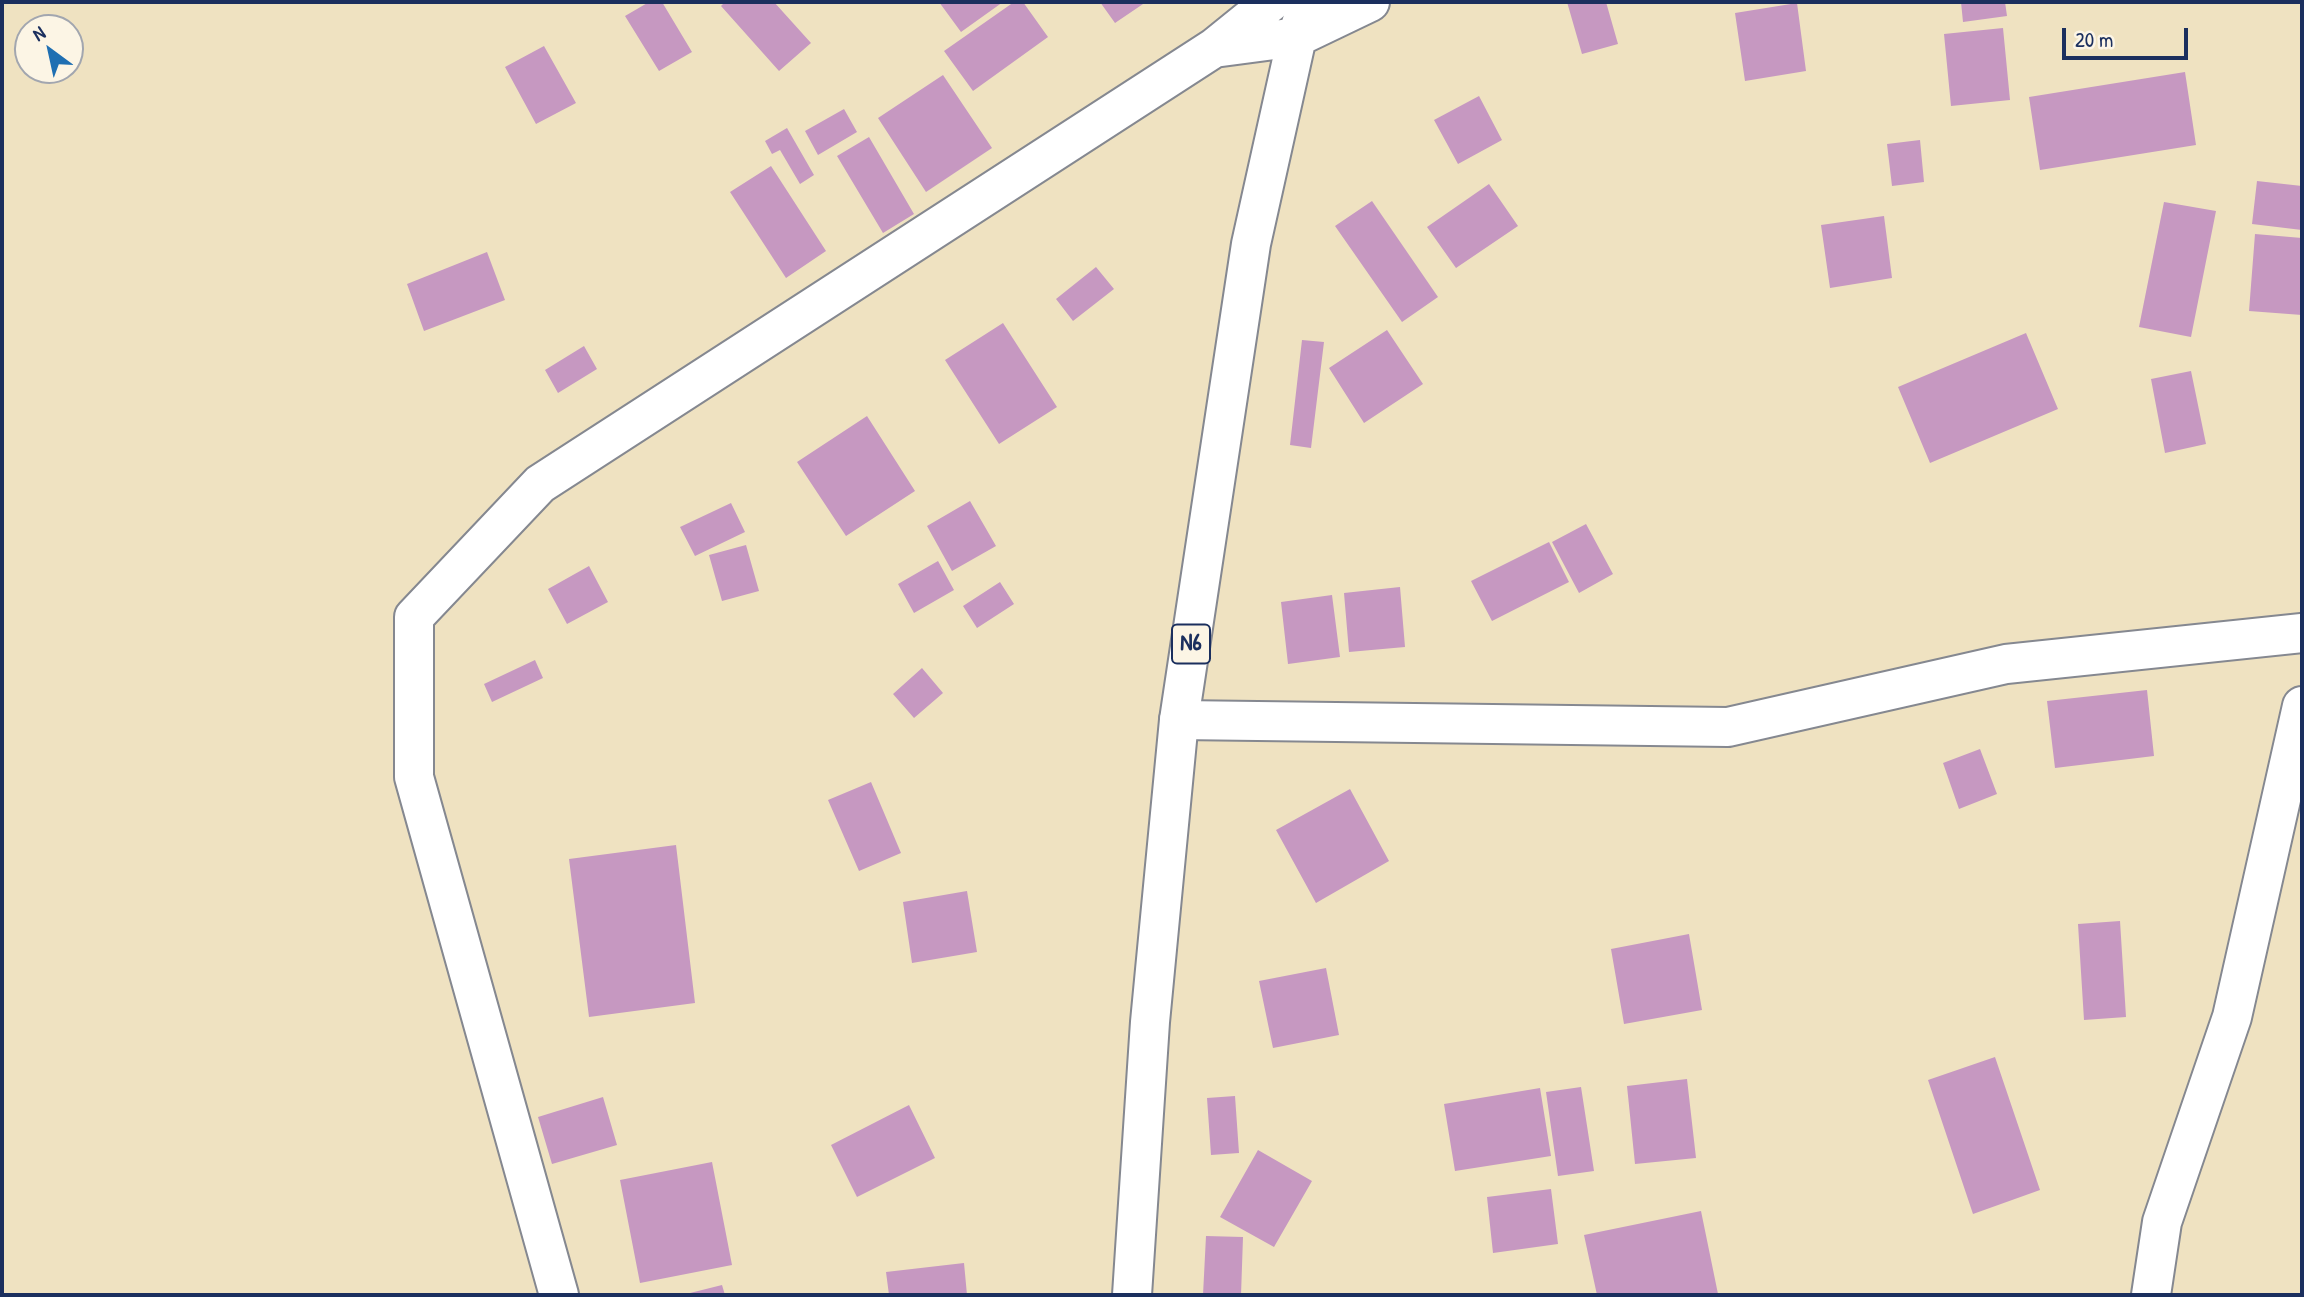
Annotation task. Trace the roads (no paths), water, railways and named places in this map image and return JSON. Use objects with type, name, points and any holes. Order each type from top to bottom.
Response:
[{"type":"main road","points":[[559,1295],[414,777],[414,617],[540,484],[1213,48],[1271,2]]},
{"type":"main road","points":[[1213,48],[1302,19],[1370,2]]},
{"type":"main road","name":"N6","points":[[1132,1295],[1150,1022],[1179,720],[1251,244],[1302,19]]},
{"type":"main road","points":[[1179,720],[1728,727],[2006,664],[2302,633]]},
{"type":"main road","points":[[2151,1295],[2162,1222],[2232,1017],[2302,706]]}]
